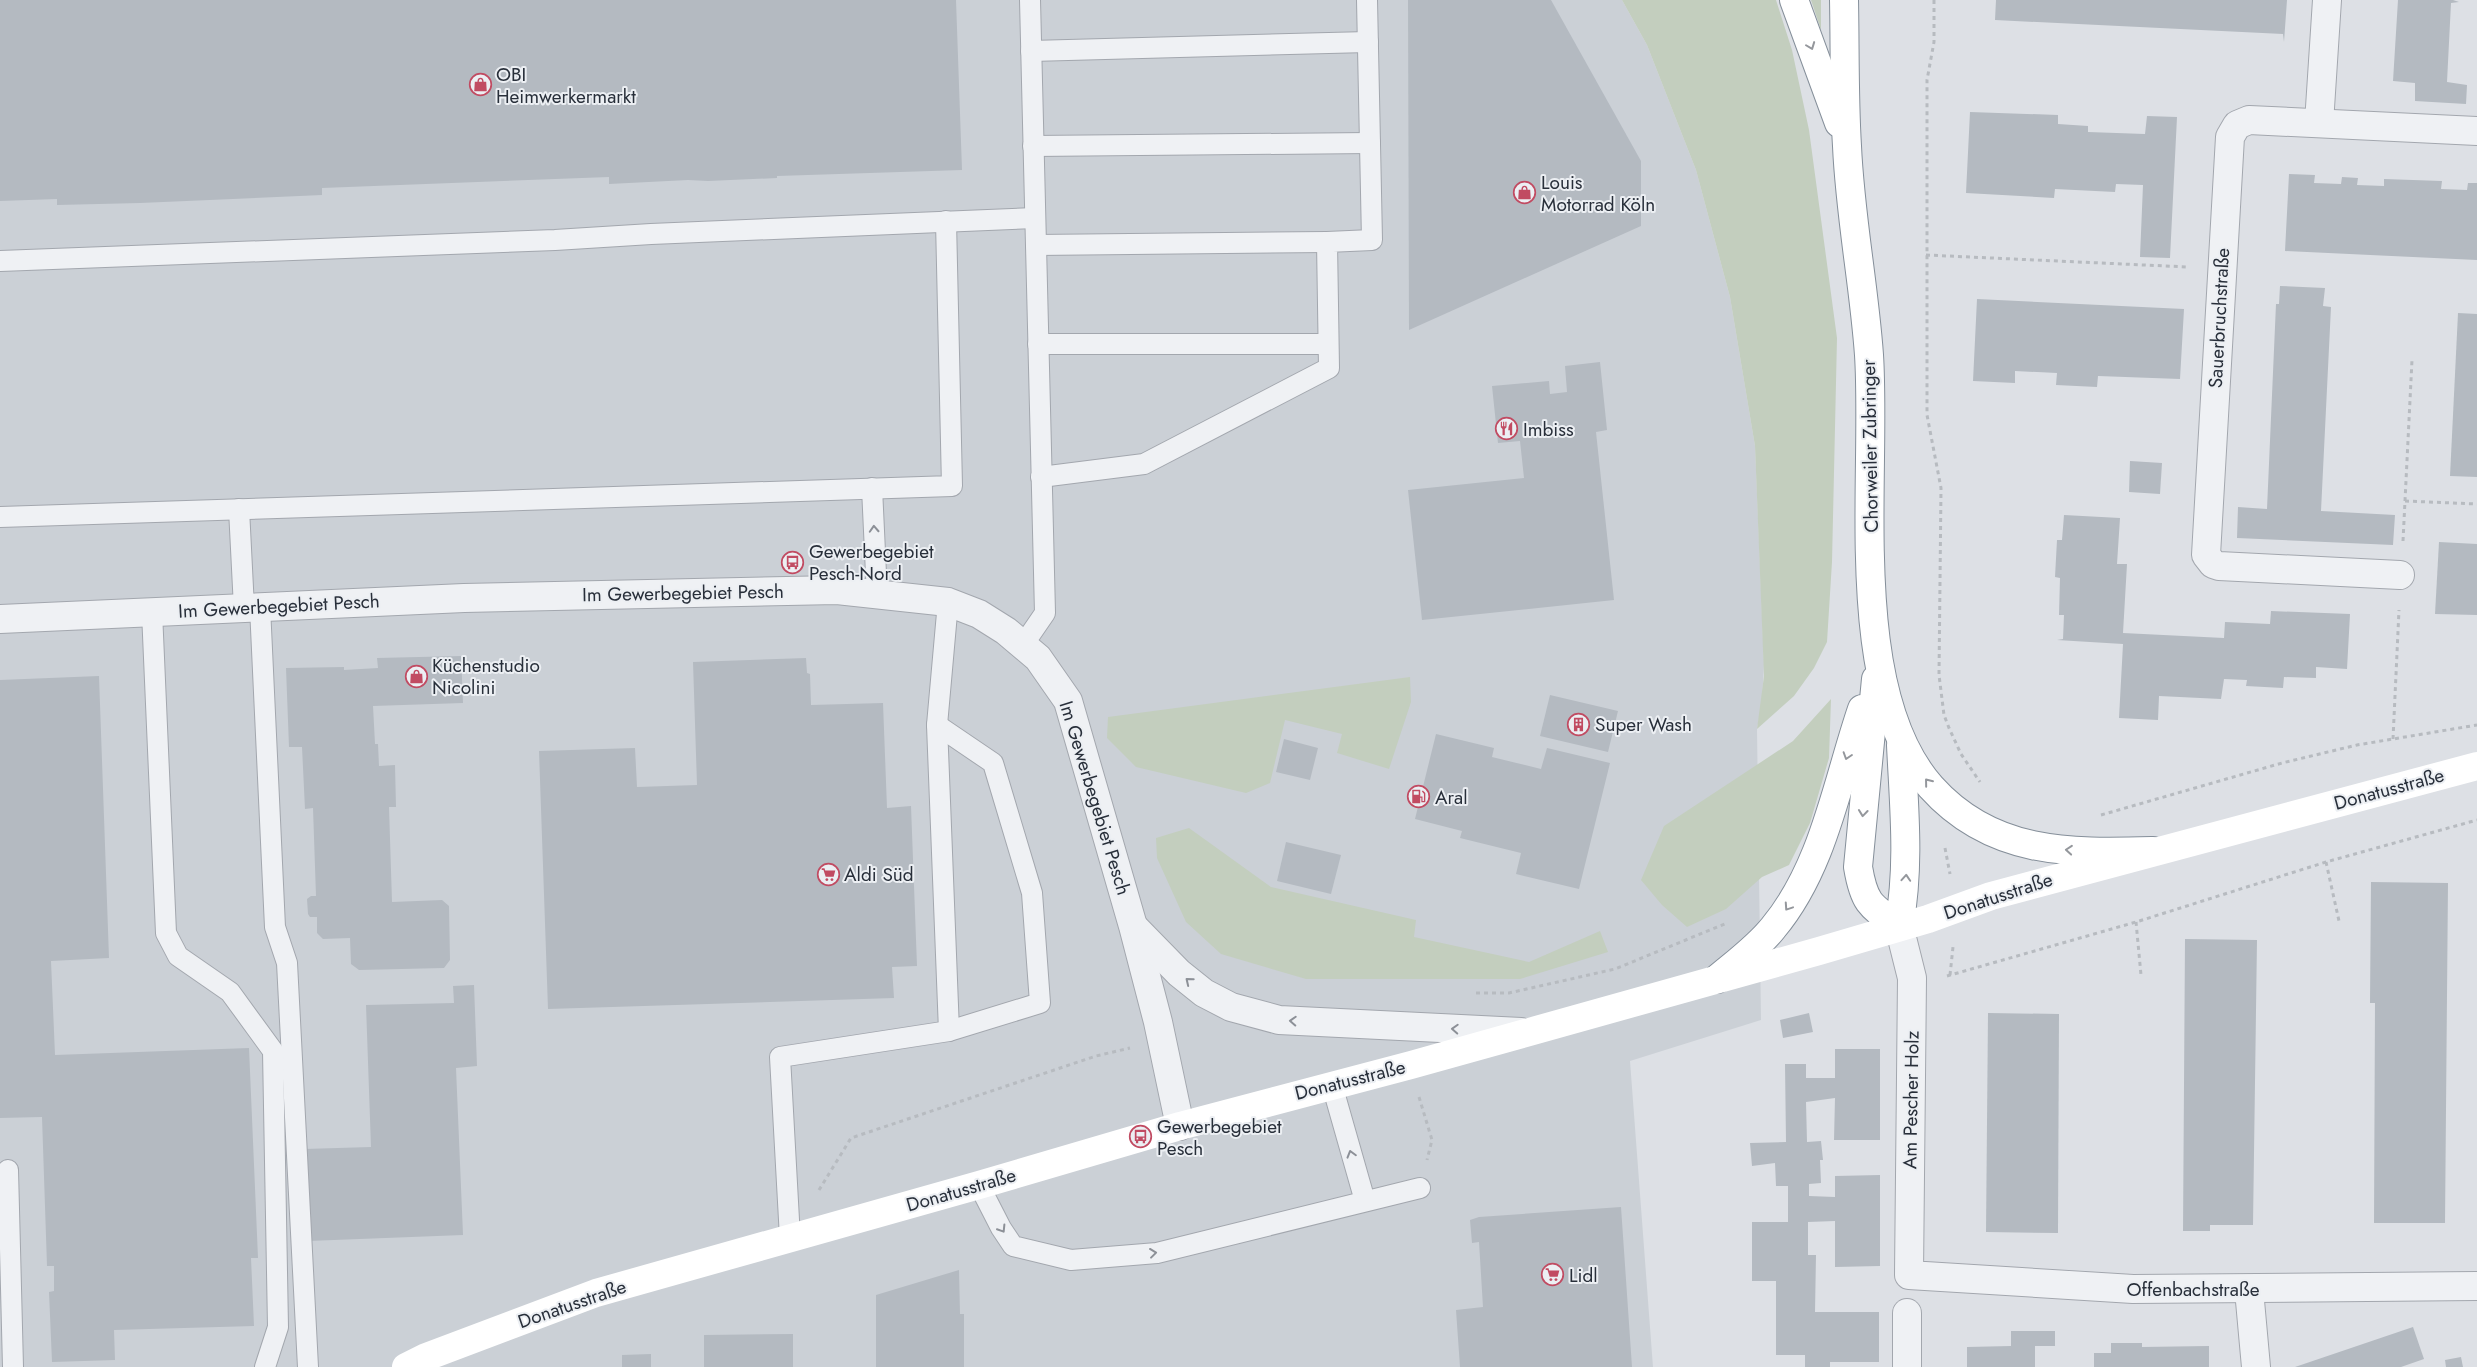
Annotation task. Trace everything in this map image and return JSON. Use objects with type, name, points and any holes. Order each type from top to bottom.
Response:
[{"type":"main road","name":"Chorweiler Zubringer","points":[[1794,0],[1847,148]]},
{"type":"main road","name":"Chorweiler Zubringer","points":[[1844,0],[1847,148],[1869,356],[1872,593],[1878,660],[1888,702],[1901,742]]},
{"type":"main road","points":[[1878,660],[1858,867],[1862,892],[1869,904],[1899,926],[1905,893],[1907,858],[1901,742]]},
{"type":"main road","points":[[1717,979],[1773,929],[1790,906],[1804,881],[1822,836],[1878,660]]},
{"type":"main road","points":[[1901,742],[1914,766],[1931,786],[1965,818],[1986,830],[2020,844],[2037,847],[2092,852],[2153,851]]},
{"type":"main road","name":"Donatusstraße","points":[[406,1367],[426,1357],[596,1293],[1180,1126],[1411,1065],[1521,1032],[1717,979],[1899,926],[1991,896],[2153,851],[2477,766]]},
{"type":"street","points":[[2319,123],[2327,0]]},
{"type":"street","name":"Sauerbruchstraße","points":[[2400,575],[2219,566],[2208,560],[2206,550],[2232,130],[2242,121],[2249,120],[2477,131]]},
{"type":"street","name":"Im Gewerbegebiet Pesch","points":[[0,619],[464,598],[837,590],[948,602],[979,614],[1038,658],[1068,701],[1133,926],[1158,1022],[1180,1126]]},
{"type":"street","name":"Donatusstraße","points":[[1133,926],[1179,973],[1204,993],[1239,1009],[1279,1020],[1521,1032]]},
{"type":"street","name":"Am Pescher Holz","points":[[1899,926],[1912,978],[1909,1275]]},
{"type":"street","name":"Offenbachstraße","points":[[1909,1275],[2133,1289],[2249,1290],[2477,1286]]},
{"type":"street","points":[[2249,1290],[2256,1367]]},
{"type":"street","points":[[1907,1313],[1907,1367]]},
{"type":"lane","points":[[1023,645],[1044,613],[1030,0]]},
{"type":"lane","points":[[1036,244],[1372,240],[1367,0]]},
{"type":"lane","points":[[1031,51],[1368,42]]},
{"type":"lane","points":[[1033,146],[1370,143]]},
{"type":"lane","points":[[0,261],[555,240],[651,234],[1035,218]]},
{"type":"lane","points":[[0,517],[952,486],[946,221]]},
{"type":"lane","points":[[1041,477],[1144,464],[1329,368],[1327,242]]},
{"type":"lane","points":[[1038,344],[1328,344]]},
{"type":"lane","points":[[872,488],[877,595]]},
{"type":"lane","points":[[239,509],[252,608],[275,927],[287,963],[308,1367]]},
{"type":"lane","points":[[948,602],[937,725],[949,1031]]},
{"type":"lane","points":[[152,612],[166,933],[178,956],[230,992],[273,1050],[278,1327],[265,1367]]},
{"type":"lane","points":[[790,1238],[780,1057],[949,1031],[1040,1003],[1032,894],[994,763],[937,725]]},
{"type":"lane","points":[[1332,1085],[1365,1201]]},
{"type":"lane","points":[[8,1170],[13,1367]]},
{"type":"lane","points":[[979,1185],[1001,1228],[1013,1246],[1071,1260],[1157,1253],[1420,1188]]},
{"type":"path","points":[[1934,0],[1933,47],[1927,80],[1927,421],[1941,488],[1938,648],[1941,701],[1944,715],[1957,747],[1976,779],[1984,787]]},
{"type":"path","points":[[1926,255],[2222,270]]},
{"type":"path","points":[[2405,501],[2477,504]]},
{"type":"path","points":[[2092,818],[2282,762],[2358,745],[2477,726]]},
{"type":"path","points":[[1912,978],[1950,976],[2136,922],[2326,862],[2477,820]]},
{"type":"path","points":[[2326,862],[2339,921]]},
{"type":"path","points":[[2136,922],[2141,975]]},
{"type":"path","points":[[1411,1065],[1432,1140],[1420,1188]]},
{"type":"shaded area","points":[[0,0],[1622,0],[1647,45],[1696,170],[1730,297],[1755,446],[1764,664],[1762,702],[1757,729],[1761,1020],[1630,1061],[1653,1367],[0,1367]]},
{"type":"green space","points":[[1622,0],[1776,0],[1792,50],[1809,130],[1837,338],[1832,562],[1827,642],[1814,668],[1794,696],[1757,729],[1764,676],[1755,446],[1730,297],[1696,170],[1647,45]]},
{"type":"green space","points":[[1811,0],[1821,0],[1821,30]]},
{"type":"green space","points":[[1410,677],[1411,702],[1389,769],[1337,753],[1342,734],[1285,720],[1270,783],[1246,793],[1136,767],[1107,738],[1108,717]]},
{"type":"green space","points":[[1831,699],[1829,758],[1810,823],[1789,865],[1762,877],[1726,909],[1687,927],[1662,905],[1641,880],[1664,826],[1793,741]]},
{"type":"green space","points":[[1189,828],[1271,887],[1416,920],[1414,937],[1529,962],[1600,931],[1608,952],[1520,979],[1306,979],[1221,954],[1186,922],[1157,858],[1156,838]]},
{"type":"building","name":"OBI Heimwerkermarkt","points":[[0,0],[956,0],[962,170],[609,184],[609,177],[322,188],[322,195],[140,203],[57,205],[57,199],[0,201]]},
{"type":"building","name":"Louis Motorrad Köln","points":[[1408,0],[1551,0],[1641,161],[1641,226],[1409,330]]},
{"type":"building","points":[[1996,0],[2287,0],[2284,42],[2283,34],[1995,20]]},
{"type":"building","points":[[2398,0],[2453,0],[2459,2],[2451,3],[2447,82],[2467,85],[2466,104],[2415,101],[2415,83],[2393,81]]},
{"type":"building","points":[[1970,112],[2058,115],[2058,124],[2088,126],[2088,132],[2145,134],[2147,116],[2177,117],[2170,258],[2140,257],[2143,185],[2116,184],[2115,192],[2055,189],[2054,198],[1966,193]]},
{"type":"building","points":[[2289,174],[2315,175],[2314,183],[2341,184],[2342,177],[2358,178],[2357,185],[2384,186],[2384,179],[2442,181],[2441,189],[2467,190],[2468,183],[2477,183],[2477,260],[2285,251]]},
{"type":"building","points":[[2280,286],[2325,288],[2323,306],[2331,307],[2321,511],[2395,515],[2393,545],[2237,538],[2238,507],[2267,509],[2276,304],[2279,304]]},
{"type":"building","points":[[1977,299],[2184,309],[2180,379],[2098,376],[2097,387],[2056,385],[2057,373],[2015,371],[2015,383],[1973,381]]},
{"type":"building","points":[[2458,313],[2477,314],[2477,477],[2450,476]]},
{"type":"building","points":[[1600,362],[1607,430],[1596,432],[1614,600],[1422,620],[1408,490],[1524,478],[1520,441],[1498,443],[1492,386],[1549,381],[1550,394],[1567,392],[1565,366]]},
{"type":"building","points":[[2130,461],[2162,463],[2160,494],[2129,492]]},
{"type":"building","points":[[2064,515],[2120,518],[2117,564],[2127,564],[2123,633],[2224,638],[2225,622],[2270,624],[2271,611],[2350,614],[2347,669],[2316,667],[2316,678],[2284,677],[2283,688],[2246,686],[2247,680],[2224,679],[2221,699],[2159,696],[2158,720],[2119,718],[2123,644],[2057,640],[2063,639],[2064,615],[2059,615],[2060,578],[2055,577],[2057,540],[2062,540]]},
{"type":"building","points":[[2439,542],[2477,544],[2477,615],[2435,614]]},
{"type":"building","points":[[461,656],[463,703],[373,706],[375,744],[378,744],[379,766],[395,765],[396,807],[389,807],[392,902],[442,900],[449,906],[450,960],[444,968],[359,970],[351,964],[350,938],[323,939],[317,933],[317,917],[310,917],[308,914],[307,899],[311,896],[316,896],[313,808],[305,809],[302,747],[289,747],[286,668],[344,667],[344,670],[378,668],[377,658]]},
{"type":"building","points":[[806,658],[807,673],[810,674],[811,705],[883,703],[887,808],[911,806],[917,966],[892,967],[894,998],[548,1009],[539,751],[635,748],[637,787],[697,785],[693,662]]},
{"type":"building","points":[[99,676],[109,958],[51,961],[55,1055],[249,1048],[258,1258],[251,1258],[254,1326],[114,1330],[115,1360],[52,1362],[49,1292],[54,1291],[54,1266],[47,1266],[42,1117],[0,1118],[0,680]]},
{"type":"building","name":"Super Wash","points":[[1550,695],[1618,711],[1608,752],[1540,736]]},
{"type":"building","points":[[1436,734],[1494,748],[1492,757],[1541,769],[1547,748],[1610,763],[1579,889],[1516,874],[1521,853],[1460,838],[1462,831],[1415,819]]},
{"type":"building","points":[[1284,739],[1318,748],[1310,780],[1276,772]]},
{"type":"building","points":[[1286,842],[1341,855],[1331,894],[1277,881]]},
{"type":"building","points":[[2371,882],[2448,883],[2445,1223],[2374,1223],[2375,1003],[2370,1003]]},
{"type":"building","points":[[2185,939],[2257,940],[2253,1225],[2210,1225],[2210,1231],[2183,1231]]},
{"type":"building","points":[[474,985],[477,1066],[456,1068],[463,1235],[308,1241],[304,1149],[371,1147],[366,1005],[454,1003],[453,986]]},
{"type":"building","points":[[1809,1013],[1813,1032],[1783,1038],[1780,1020]]},
{"type":"building","points":[[1988,1013],[2059,1014],[2058,1233],[1986,1232]]},
{"type":"building","points":[[1835,1049],[1880,1049],[1880,1140],[1834,1140],[1835,1098],[1806,1102],[1807,1142],[1821,1141],[1823,1160],[1820,1160],[1821,1183],[1809,1184],[1809,1196],[1835,1197],[1835,1176],[1880,1175],[1880,1266],[1835,1267],[1835,1221],[1808,1222],[1808,1255],[1816,1255],[1815,1312],[1879,1312],[1879,1362],[1830,1362],[1830,1367],[1805,1367],[1805,1355],[1776,1355],[1776,1281],[1752,1281],[1752,1222],[1788,1222],[1788,1186],[1776,1186],[1775,1163],[1752,1166],[1750,1143],[1786,1142],[1785,1064],[1806,1064],[1806,1078],[1835,1078]]},
{"type":"building","name":"Lidl","points":[[1621,1207],[1632,1367],[1460,1367],[1456,1310],[1483,1307],[1479,1242],[1472,1243],[1470,1220],[1479,1217]]},
{"type":"building","points":[[959,1270],[960,1314],[964,1314],[964,1367],[876,1367],[876,1295]]},
{"type":"building","points":[[2413,1327],[2424,1359],[2401,1367],[2295,1367]]},
{"type":"building","points":[[2011,1331],[2055,1331],[2055,1346],[2035,1346],[2035,1367],[1967,1367],[1967,1347],[2011,1346]]},
{"type":"building","points":[[793,1334],[793,1367],[704,1367],[704,1335]]},
{"type":"building","points":[[2111,1343],[2142,1343],[2142,1347],[2209,1346],[2209,1367],[2094,1367],[2094,1353],[2111,1353]]},
{"type":"building","points":[[651,1354],[651,1367],[622,1367],[622,1355]]},
{"type":"building","points":[[2461,1357],[2463,1367],[2446,1367],[2445,1360]]},
{"type":"place","name":"OBI Heimwerkermarkt","points":[[480,85]]},
{"type":"place","name":"Louis Motorrad Köln","points":[[1525,193]]},
{"type":"place","name":"Imbiss","points":[[1507,429]]},
{"type":"place","name":"Gewerbegebiet Pesch-Nord","points":[[793,562]]},
{"type":"place","name":"Küchenstudio Nicolini","points":[[416,676]]},
{"type":"place","name":"Super Wash","points":[[1579,724]]},
{"type":"place","name":"Aral","points":[[1419,797]]},
{"type":"place","name":"Aldi Süd","points":[[828,874]]},
{"type":"place","name":"Gewerbegebiet Pesch","points":[[1141,1137]]},
{"type":"place","name":"Lidl","points":[[1553,1275]]}]
